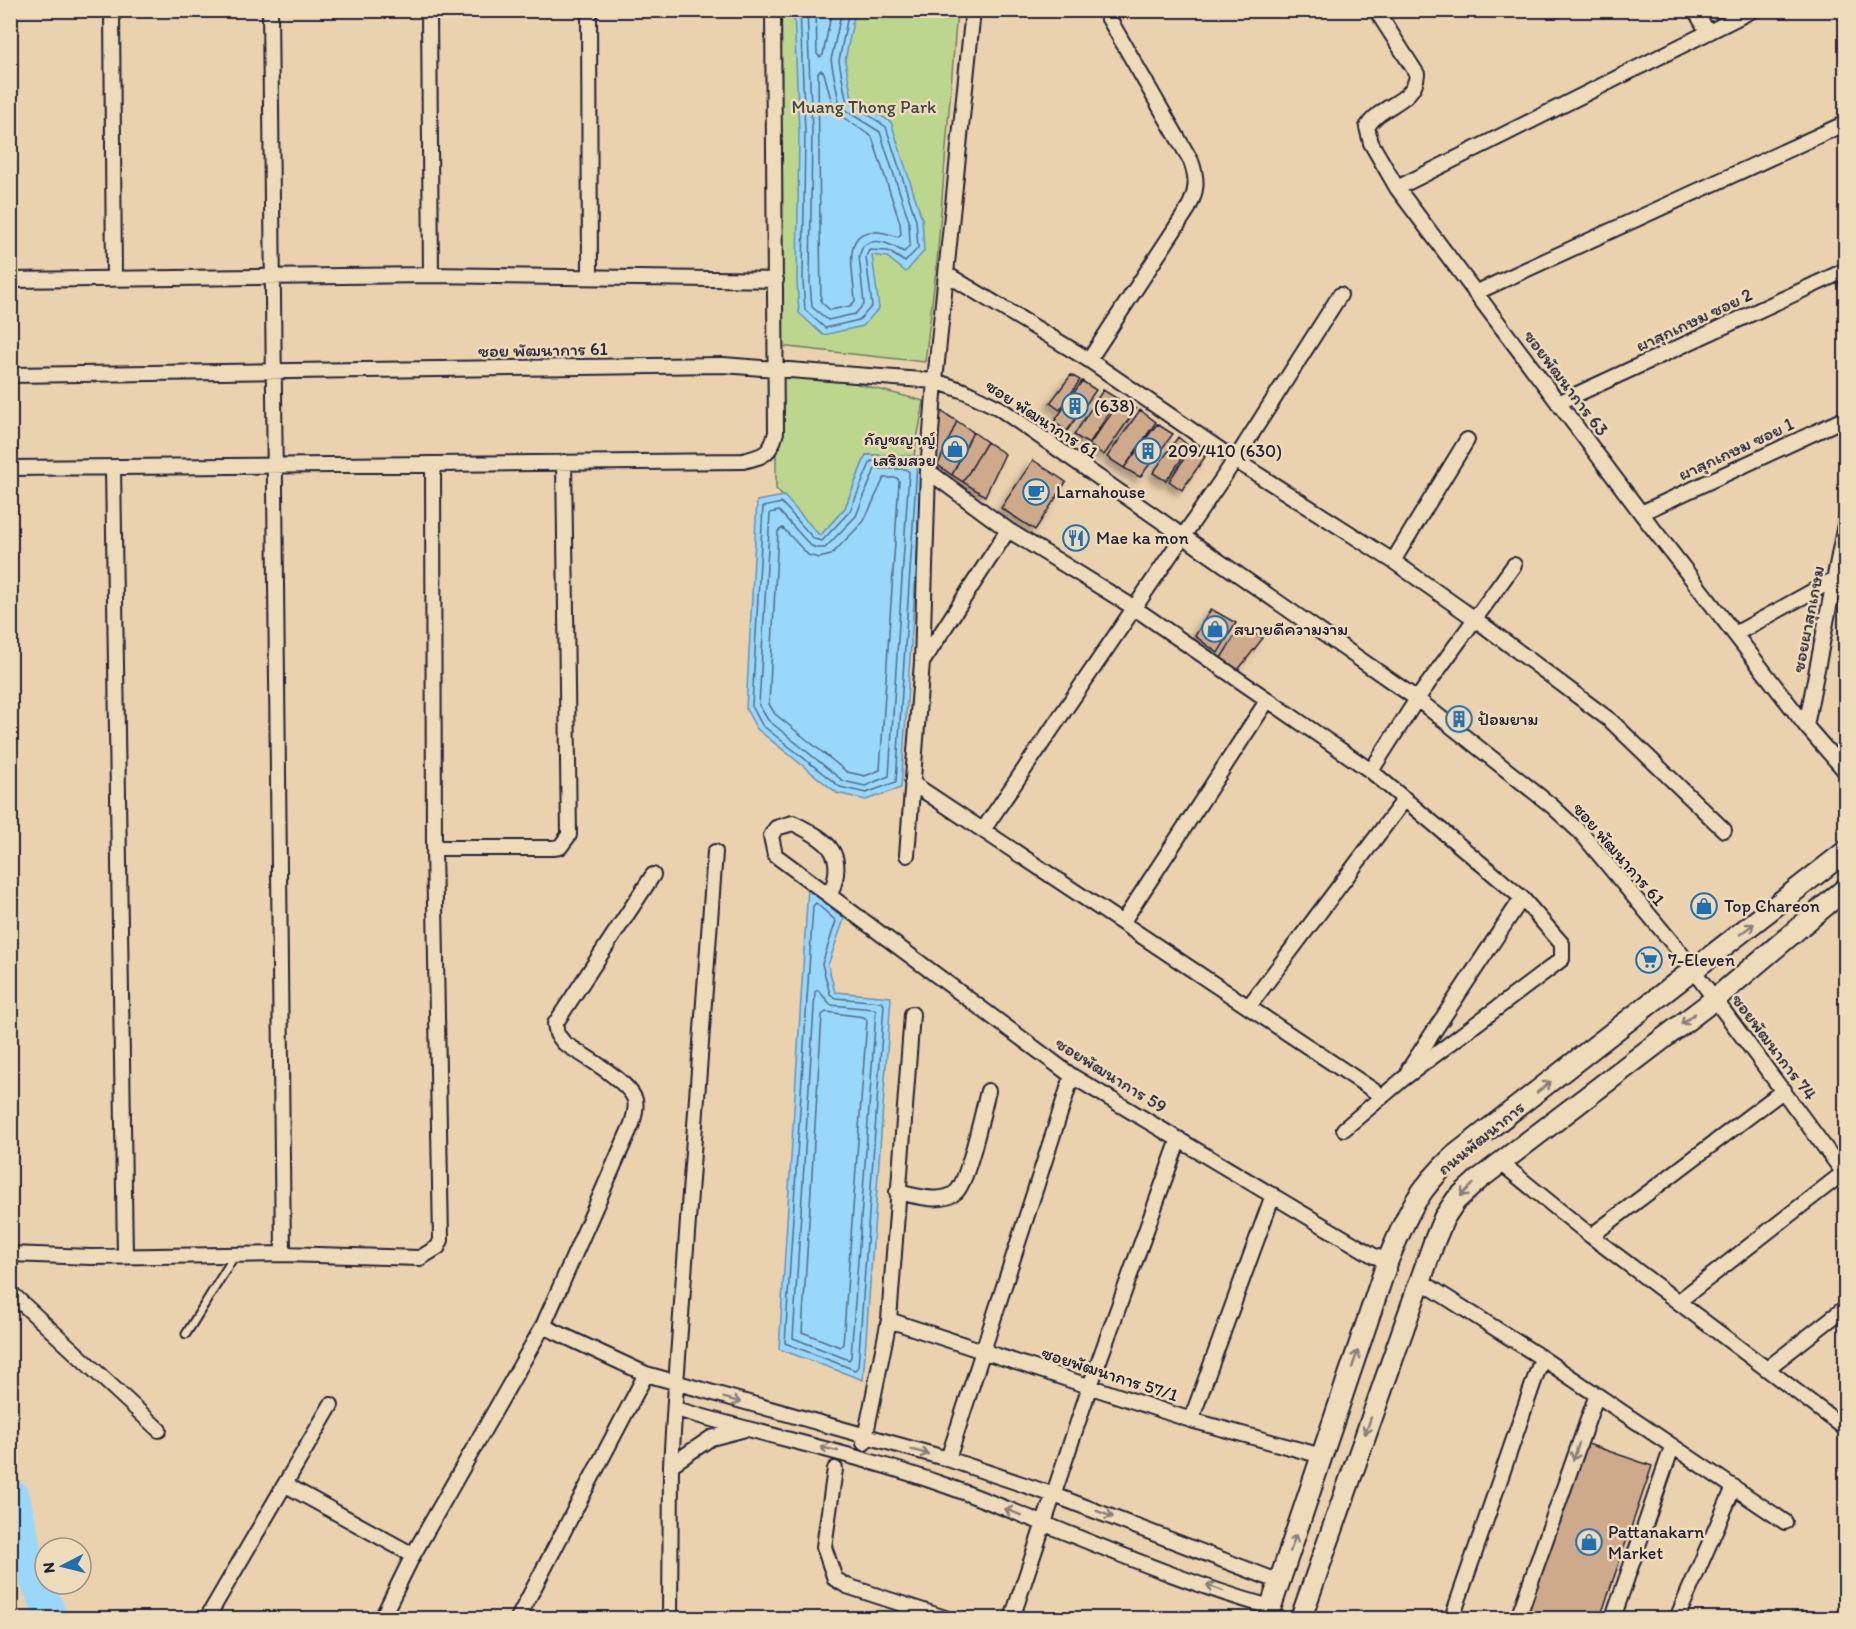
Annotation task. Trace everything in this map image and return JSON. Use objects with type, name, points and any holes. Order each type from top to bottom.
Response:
[{"type":"main road","name":"ถนนพัฒนาการ","points":[[1269,1613],[1388,1260],[1412,1204],[1435,1174],[1454,1156],[1845,851]]},
{"type":"main road","name":"ถนนพัฒนาการ","points":[[1301,1618],[1419,1280],[1444,1218],[1463,1193],[1715,999],[1845,888]]},
{"type":"street","points":[[112,10],[114,279]]},
{"type":"street","points":[[270,10],[283,1254]]},
{"type":"street","points":[[429,10],[431,275]]},
{"type":"street","points":[[589,10],[590,277]]},
{"type":"street","points":[[10,468],[743,461],[761,456],[773,447],[776,432],[774,10]]},
{"type":"street","points":[[907,855],[922,662],[928,471],[935,381],[948,275],[973,10]]},
{"type":"street","points":[[1089,360],[1188,209],[1196,194],[1197,178],[1191,161],[1104,10]]},
{"type":"street","name":"ซอยพัฒนาการ 63","points":[[1376,10],[1417,74],[1416,86],[1409,94],[1374,115],[1367,127],[1371,143],[1397,188],[1641,513],[1806,726],[1843,762]]},
{"type":"street","points":[[1695,10],[1707,31]]},
{"type":"street","points":[[1397,188],[1707,31],[1754,10]]},
{"type":"street","points":[[1475,293],[1845,123]]},
{"type":"street","name":"ผาสุกเกษม ซอย 2","points":[[1558,403],[1845,270]]},
{"type":"street","points":[[10,280],[274,279],[431,275],[776,280]]},
{"type":"street","points":[[948,275],[1089,360],[1234,460],[1393,561],[1475,619],[1611,721],[1724,830]]},
{"type":"street","points":[[983,830],[1234,460],[1340,296]]},
{"type":"street","name":"ซอย พัฒนาการ 61","points":[[10,375],[723,365],[776,367],[935,381],[964,391],[999,408],[1417,699],[1552,806],[1583,835],[1715,999]]},
{"type":"street","name":"ผาสุกเกษม ซอย 1","points":[[1641,513],[1845,418]]},
{"type":"street","points":[[1393,561],[1467,440]]},
{"type":"street","points":[[434,848],[553,848],[560,847],[569,836],[564,462]]},
{"type":"street","points":[[10,1254],[125,1256],[283,1254],[420,1258],[438,1247],[441,1240],[434,848],[433,464]]},
{"type":"street","points":[[113,468],[125,1256]]},
{"type":"street","points":[[928,471],[1008,530],[1133,607],[1266,701],[1371,771],[1522,898],[1562,944],[1562,959],[1403,1079],[1344,1129]]},
{"type":"street","name":"ซอยผาสุกเกษม","points":[[1806,726],[1839,581],[1845,519]]},
{"type":"street","points":[[922,662],[1008,530]]},
{"type":"street","points":[[1371,771],[1417,699],[1514,565]]},
{"type":"street","points":[[1735,634],[1839,581]]},
{"type":"street","points":[[1122,923],[1266,701]]},
{"type":"street","points":[[912,783],[1382,1096]]},
{"type":"street","points":[[1249,1006],[1405,799]]},
{"type":"street","name":"ซอยพัฒนาการ 59","points":[[830,896],[838,872],[834,852],[824,841],[793,824],[776,828],[771,836],[775,855],[830,896],[1072,1076],[1374,1256],[1388,1260]]},
{"type":"street","points":[[670,1618],[671,1465],[715,852]]},
{"type":"street","points":[[382,1618],[414,1555],[543,1326],[632,1124],[635,1111],[634,1100],[630,1093],[617,1080],[564,1043],[557,1034],[555,1024],[652,875]]},
{"type":"street","points":[[1403,1079],[1522,898]]},
{"type":"street","name":"ซอยพัฒนาการ 74","points":[[1715,999],[1845,1174]]},
{"type":"street","points":[[861,1457],[889,1320],[912,1014]]},
{"type":"street","points":[[948,1460],[1072,1076]]},
{"type":"street","points":[[1591,1236],[1784,1090]]},
{"type":"street","points":[[897,1192],[928,1198],[944,1197],[956,1192],[964,1178],[988,1091]]},
{"type":"street","points":[[1011,1618],[1090,1386],[1179,1139]]},
{"type":"street","points":[[1501,1163],[1591,1236],[1768,1368],[1845,1429]]},
{"type":"street","points":[[1678,1301],[1845,1174]]},
{"type":"street","points":[[1191,1419],[1273,1195]]},
{"type":"street","points":[[1419,1280],[1542,1358],[1596,1397],[1785,1522]]},
{"type":"street","points":[[10,1292],[159,1430]]},
{"type":"street","points":[[1768,1368],[1845,1307]]},
{"type":"street","name":"ซอยพัฒนาการ 57/1","points":[[889,1320],[1191,1419],[1322,1456]]},
{"type":"street","points":[[543,1326],[646,1374],[948,1460],[1054,1495],[1280,1582]]},
{"type":"street","points":[[1452,1618],[1542,1358]]},
{"type":"street","points":[[518,1618],[646,1374]]},
{"type":"street","points":[[1518,1618],[1596,1397]]},
{"type":"street","points":[[207,1618],[331,1405]]},
{"type":"street","points":[[676,1409],[744,1430],[861,1457],[948,1486],[1269,1613]]},
{"type":"street","points":[[671,1465],[711,1438],[744,1430]]},
{"type":"street","points":[[1613,1618],[1672,1447]]},
{"type":"street","points":[[835,1469],[824,1547],[835,1579],[847,1586],[945,1618]]},
{"type":"street","points":[[286,1485],[414,1555]]},
{"type":"street","points":[[1677,1618],[1734,1487]]},
{"type":"lane","points":[[186,1334],[235,1255]]},
{"type":"green space","name":"Muang Thong Park","points":[[780,11],[957,11],[937,261],[925,362],[779,346],[776,280]]},
{"type":"green space","points":[[776,363],[924,401],[914,456],[866,455],[845,508],[820,536],[776,489]]},
{"type":"water","points":[[794,11],[855,11],[845,61],[852,98],[891,122],[922,219],[924,251],[906,272],[887,257],[872,255],[879,308],[863,326],[823,335],[799,313],[797,282],[799,132]]},
{"type":"water","points":[[866,455],[924,456],[901,788],[866,800],[837,793],[757,729],[746,709],[757,501],[784,496],[820,536],[845,508]]},
{"type":"water","points":[[808,887],[844,919],[828,965],[835,992],[891,997],[863,1380],[779,1349]]},
{"type":"building","points":[[1071,375],[1080,380],[1060,410],[1050,403]]},
{"type":"building","name":"(638)","points":[[1082,381],[1096,390],[1067,431],[1054,422]]},
{"type":"building","points":[[1103,390],[1118,399],[1089,444],[1074,435]]},
{"type":"building","points":[[1122,399],[1136,409],[1104,455],[1089,445]]},
{"type":"building","points":[[936,408],[957,421],[938,465],[932,464]]},
{"type":"building","points":[[1140,410],[1156,422],[1124,468],[1107,457]]},
{"type":"building","name":"กัญชญาญ์ เสริมสวย","points":[[957,421],[973,432],[952,475],[938,465]]},
{"type":"building","name":"209/410 (630)","points":[[1157,424],[1173,434],[1140,477],[1124,468]]},
{"type":"building","points":[[973,432],[987,442],[963,482],[952,475]]},
{"type":"building","points":[[1178,437],[1190,447],[1166,481],[1153,473]]},
{"type":"building","points":[[987,442],[1005,454],[985,496],[963,482]]},
{"type":"building","points":[[1192,447],[1205,457],[1182,490],[1169,481]]},
{"type":"building","name":"Larnahouse","points":[[1033,460],[1066,482],[1035,530],[1001,508]]},
{"type":"building","name":"สบายดีความงาม","points":[[1211,609],[1236,623],[1218,653],[1195,636]]},
{"type":"building","points":[[1249,631],[1263,638],[1238,670],[1221,658],[1237,632],[1245,637]]},
{"type":"building","name":"ป้อมยาม","points":[[1458,710],[1467,718],[1460,728],[1450,721]]},
{"type":"building","name":"Pattanakarn Market","points":[[1585,1443],[1652,1466],[1600,1618],[1525,1618]]},
{"type":"waterway","points":[[10,1493],[14,1497],[30,1567],[52,1618]]},
{"type":"place","name":"(638)","points":[[1075,406]]},
{"type":"place","name":"กัญชญาญ์ เสริมสวย","points":[[955,449]]},
{"type":"place","name":"209/410 (630)","points":[[1148,451]]},
{"type":"place","name":"Larnahouse","points":[[1036,492]]},
{"type":"place","name":"Mae ka mon","points":[[1076,538]]},
{"type":"place","name":"สบายดีความงาม","points":[[1215,629]]},
{"type":"place","name":"ป้อมยาม","points":[[1459,719]]},
{"type":"place","name":"Top Chareon","points":[[1704,906]]},
{"type":"place","name":"7-Eleven","points":[[1649,960]]},
{"type":"place","name":"Pattanakarn Market","points":[[1589,1542]]}]
